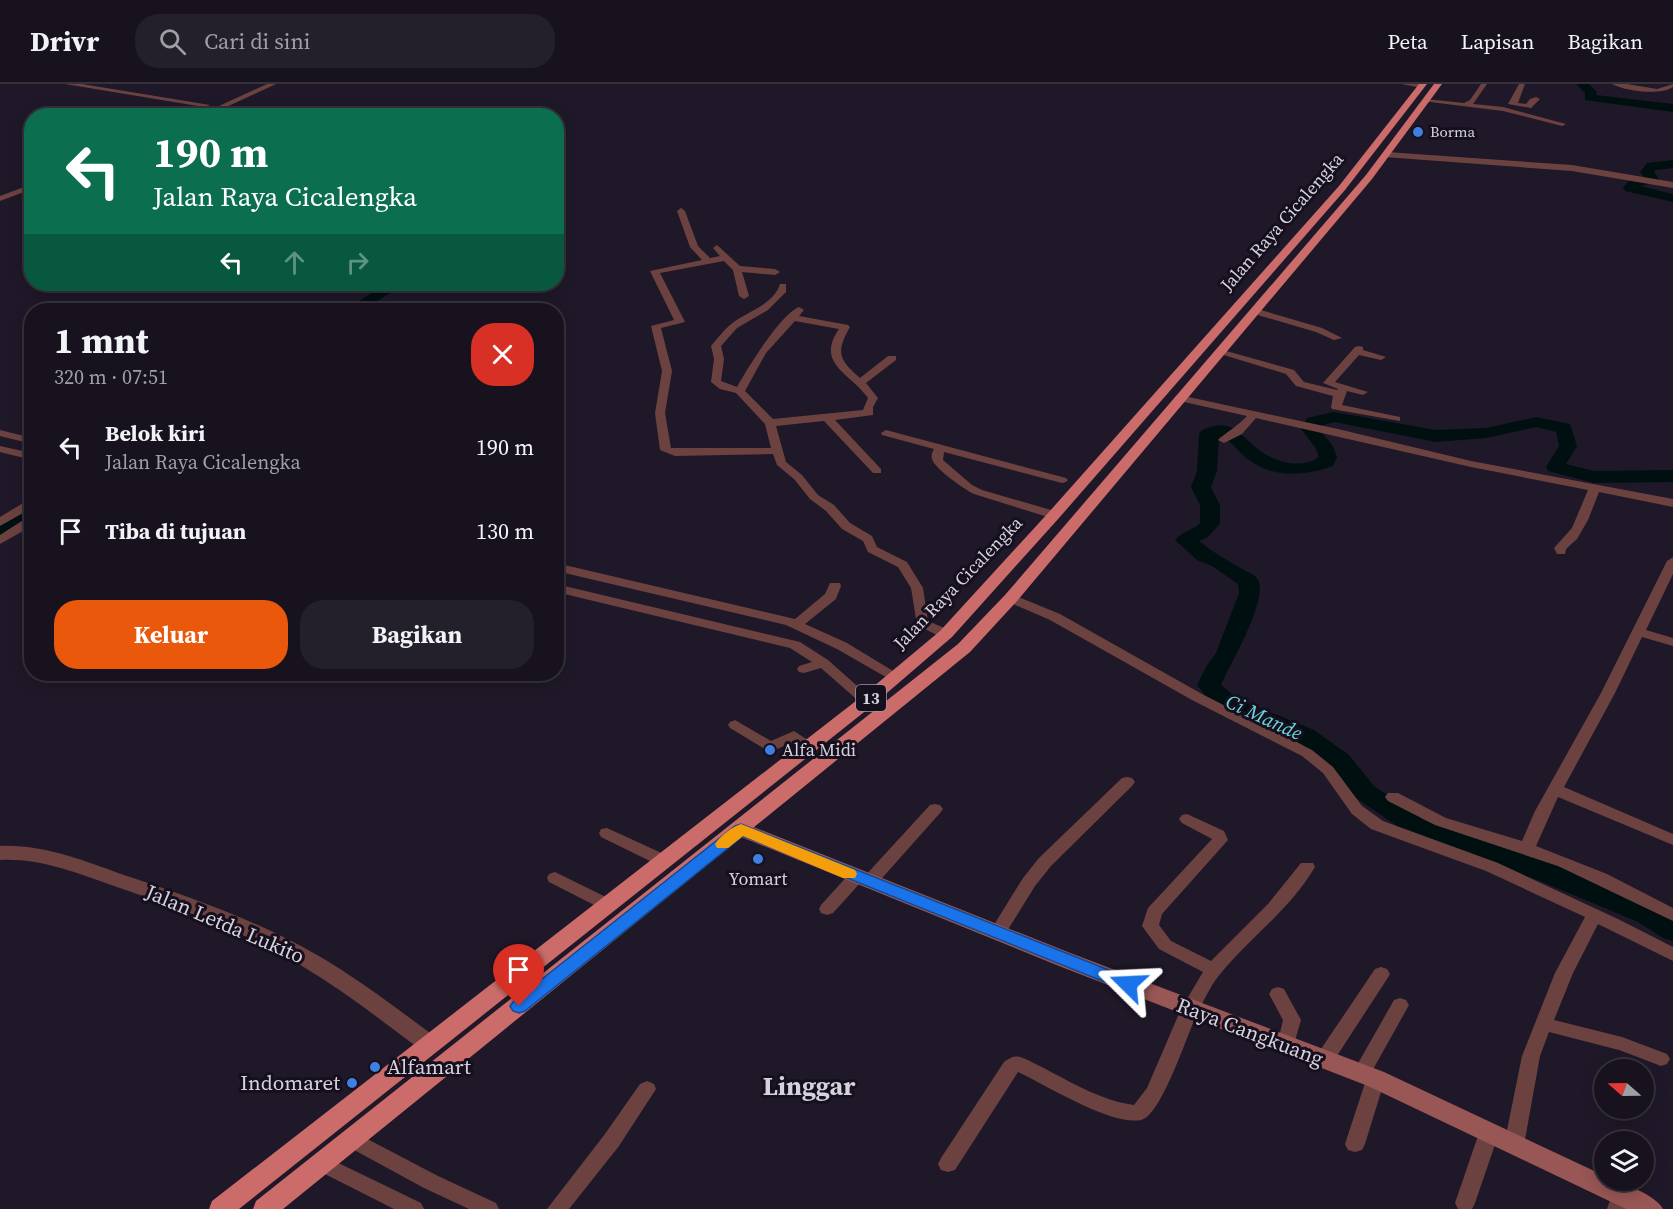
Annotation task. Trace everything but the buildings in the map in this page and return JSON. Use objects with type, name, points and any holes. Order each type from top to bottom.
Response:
[{"type":"highway","name":"Jalan Raya Cicalengka","points":[[265,1209],[964,648],[1011,598],[1387,155],[1424,89]]},
{"type":"highway","name":"Jalan Raya Cicalengka","points":[[221,1209],[867,701],[946,634],[1342,188],[1424,89]]},
{"type":"main road","name":"Raya Cangkuang","points":[[741,829],[1190,1009],[1369,1077],[1514,1145],[1619,1201],[1651,1209]]},
{"type":"street","points":[[68,84],[206,105]]},
{"type":"street","points":[[199,108],[255,84]]},
{"type":"street","points":[[218,108],[273,84]]},
{"type":"street","points":[[1471,101],[1484,84]]},
{"type":"street","points":[[1514,104],[1522,84]]},
{"type":"street","points":[[1615,84],[1657,91],[1671,87]]},
{"type":"street","points":[[1620,94],[1629,87]]},
{"type":"street","points":[[1424,89],[1562,124]]},
{"type":"street","points":[[1471,101],[1528,106],[1532,100],[1536,99]]},
{"type":"street","points":[[1387,155],[1556,167],[1673,185]]},
{"type":"street","points":[[0,191],[24,180]]},
{"type":"street","points":[[0,199],[24,189]]},
{"type":"street","points":[[681,211],[691,241],[708,261]]},
{"type":"street","points":[[717,248],[737,269],[744,296]]},
{"type":"street","points":[[725,258],[655,271],[680,322],[656,327],[667,371],[660,413],[666,450],[675,453],[777,451]]},
{"type":"street","points":[[737,269],[775,272]]},
{"type":"street","points":[[783,286],[783,290],[768,306],[734,326],[716,346],[719,359],[716,382],[724,387],[740,391],[770,423],[781,463],[798,477],[814,497],[830,508],[846,526],[868,539],[874,551],[903,565],[917,588],[922,622],[946,634]]},
{"type":"street","points":[[1254,311],[1319,330],[1337,338]]},
{"type":"street","points":[[740,391],[762,352],[795,314],[845,327],[835,346],[835,352],[847,371],[873,396],[868,407],[869,413],[770,423]]},
{"type":"street","points":[[1342,391],[1328,381],[1358,350],[1381,357]]},
{"type":"street","points":[[1219,352],[1290,372],[1300,384],[1363,392]]},
{"type":"street","points":[[859,383],[892,358]]},
{"type":"street","points":[[1342,391],[1336,406],[1396,419]]},
{"type":"street","points":[[1179,398],[1299,423],[1471,464],[1673,503]]},
{"type":"street","points":[[1230,437],[1254,414]]},
{"type":"street","points":[[827,418],[877,471]]},
{"type":"street","points":[[0,433],[24,439]]},
{"type":"street","points":[[885,433],[1062,480]]},
{"type":"street","points":[[940,447],[936,459],[968,488],[1054,515]]},
{"type":"street","points":[[0,449],[24,455]]},
{"type":"street","points":[[1561,550],[1560,548],[1566,543],[1589,507],[1595,487]]},
{"type":"street","points":[[0,522],[24,508]]},
{"type":"street","points":[[0,540],[24,525]]},
{"type":"street","points":[[1527,849],[1543,811],[1556,790],[1673,561]]},
{"type":"street","points":[[564,569],[796,625],[842,646],[896,677]]},
{"type":"street","points":[[796,625],[831,596],[835,586]]},
{"type":"street","points":[[564,590],[795,645],[823,663],[867,701]]},
{"type":"street","points":[[1011,598],[1055,618],[1197,697],[1307,753],[1328,770],[1357,810],[1377,825],[1486,864],[1673,955]]},
{"type":"street","points":[[1638,632],[1673,642]]},
{"type":"street","points":[[804,669],[823,663]]},
{"type":"street","points":[[735,725],[770,747],[794,736],[810,746]]},
{"type":"street","points":[[999,932],[1029,882],[1045,862],[1126,782]]},
{"type":"street","points":[[1556,790],[1673,840]]},
{"type":"street","points":[[1393,797],[1410,808],[1461,829],[1527,849],[1582,870],[1673,915]]},
{"type":"street","points":[[828,909],[863,879],[935,808]]},
{"type":"street","points":[[1186,819],[1218,835],[1220,840],[1154,912],[1150,926],[1165,945],[1213,970]]},
{"type":"street","points":[[607,833],[662,860]]},
{"type":"street","name":"Jalan Letda Lukito","points":[[0,853],[18,852],[89,870],[194,907],[260,935],[308,959],[336,977],[429,1044]]},
{"type":"street","points":[[948,1164],[1011,1067],[1016,1064],[1099,1102],[1131,1113],[1139,1113],[1155,1092],[1190,1009],[1213,970],[1274,908],[1307,867]]},
{"type":"street","points":[[555,878],[606,904]]},
{"type":"street","points":[[1514,1145],[1531,1056],[1564,974],[1594,916]]},
{"type":"street","points":[[1324,1060],[1381,974]]},
{"type":"street","points":[[1278,994],[1292,1020],[1286,1046]]},
{"type":"street","points":[[1355,1144],[1369,1077],[1400,1005]]},
{"type":"street","points":[[1544,1024],[1622,1044],[1661,1059]]},
{"type":"street","points":[[557,1209],[612,1140],[647,1089]]},
{"type":"street","points":[[1465,1203],[1489,1133]]},
{"type":"street","points":[[352,1139],[431,1182],[489,1209]]},
{"type":"street","points":[[322,1163],[414,1209]]},
{"type":"waterway","name":"Ci Mande","points":[[1582,84],[1591,92],[1589,98],[1673,108]]},
{"type":"waterway","name":"Ci Mande","points":[[1673,164],[1652,166],[1647,172],[1652,179],[1633,184],[1630,188],[1673,198]]},
{"type":"waterway","points":[[365,303],[384,291]]},
{"type":"waterway","name":"Ci Mande","points":[[1673,476],[1594,477],[1555,467],[1568,446],[1564,428],[1536,422],[1486,433],[1436,436],[1334,417],[1313,422],[1310,429],[1324,446],[1328,457],[1326,462],[1299,469],[1286,468],[1262,459],[1254,455],[1229,432],[1216,431],[1208,434],[1207,471],[1201,487],[1210,505],[1210,524],[1201,533],[1185,540],[1204,556],[1219,562],[1248,581],[1250,593],[1227,654],[1217,667],[1209,685],[1216,694],[1230,704],[1305,735],[1340,761],[1365,792],[1415,826],[1550,874],[1648,915],[1673,931]]},
{"type":"waterway","points":[[0,530],[24,516]]},
{"type":"slow traffic","points":[[723,844],[741,829],[849,874]]},
{"type":"place","name":"Borma","points":[[1418,132]]},
{"type":"place","name":"Alfa Midi","points":[[770,750]]},
{"type":"place","name":"Yomart","points":[[758,859]]},
{"type":"place","name":"Alfamart","points":[[375,1067]]},
{"type":"place","name":"Indomaret","points":[[352,1083]]},
{"type":"district","name":"Linggar","points":[[809,1086]]},
{"type":"route","points":[[519,1006],[741,829],[856,877],[1128,984]]}]
